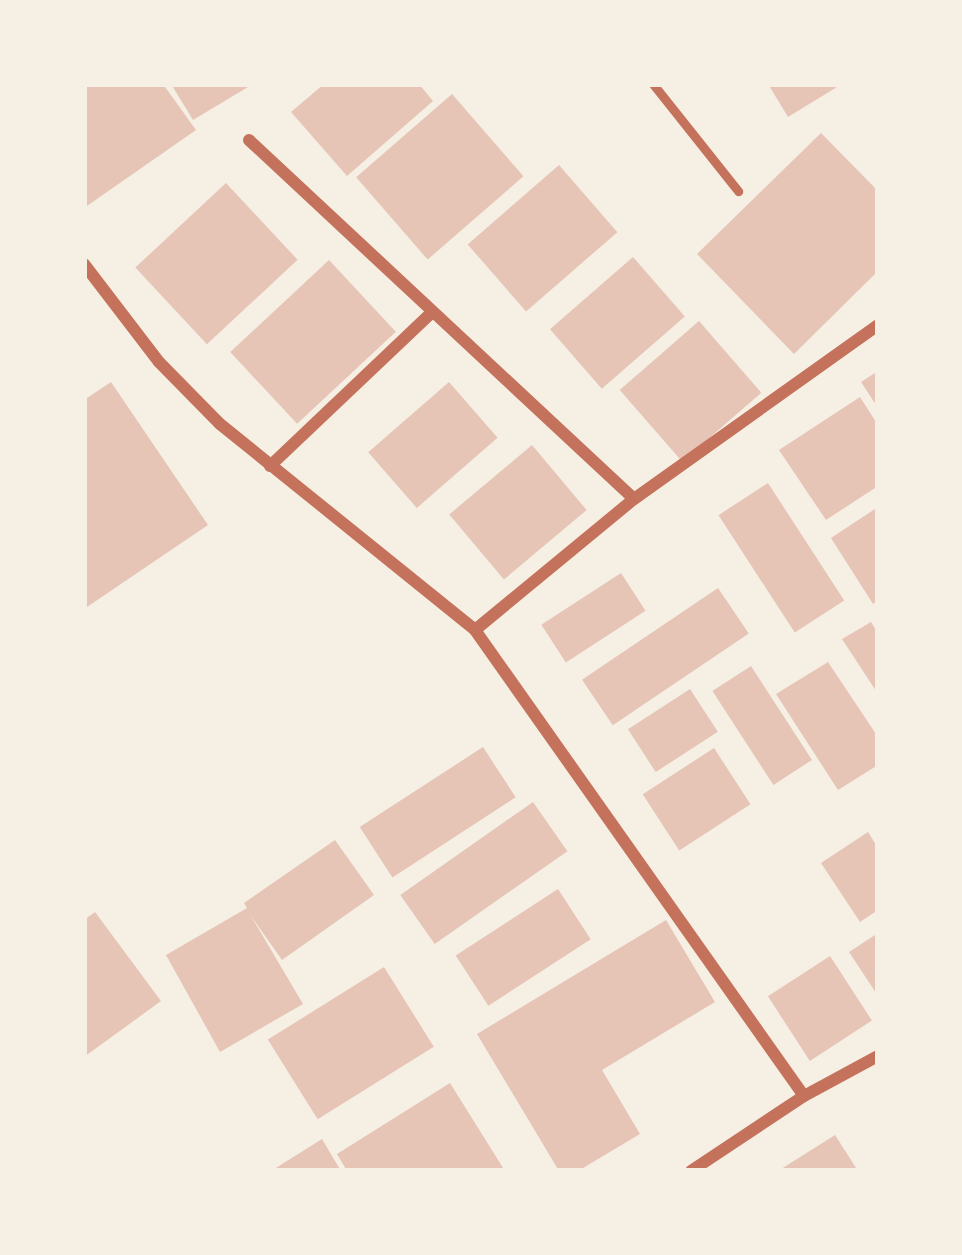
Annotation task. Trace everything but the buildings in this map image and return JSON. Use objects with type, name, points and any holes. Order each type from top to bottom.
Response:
[{"type":"street","points":[[249,140],[634,499]]},
{"type":"street","points":[[84,264],[159,362],[270,466],[475,630],[804,1096]]},
{"type":"street","points":[[270,466],[431,313]]},
{"type":"street","points":[[475,630],[634,499],[878,325]]},
{"type":"street","points":[[691,1171],[706,1166],[804,1096],[878,1056]]},
{"type":"lane","points":[[653,84],[738,191]]}]
